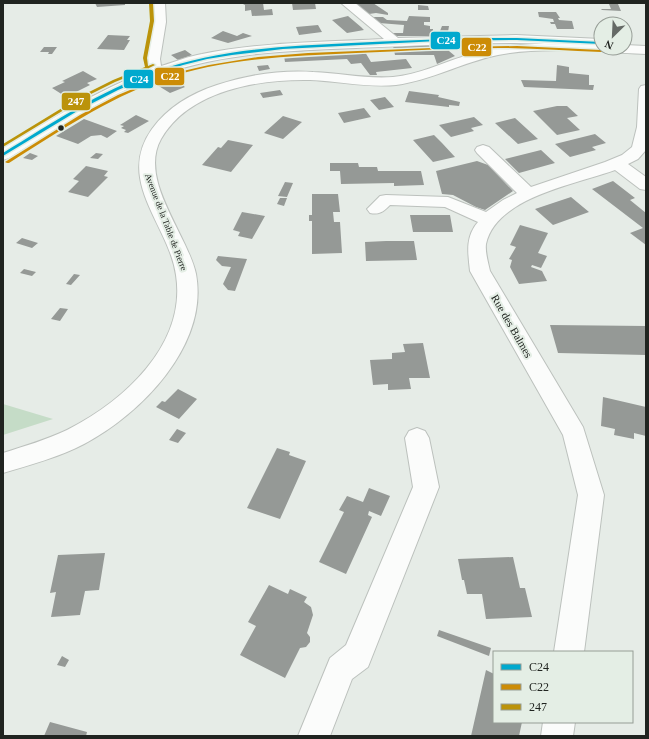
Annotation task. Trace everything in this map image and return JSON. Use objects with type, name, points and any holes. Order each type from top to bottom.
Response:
[{"type":"street","points":[[156,72],[152,59],[160,22],[159,3]]},
{"type":"street","points":[[347,3],[392,38],[394,42]]},
{"type":"street","points":[[3,155],[90,102],[117,88],[156,72],[201,58],[234,52],[394,42],[516,39],[593,43]]},
{"type":"street","name":"Avenue de la Table de Pierre","points":[[3,463],[44,450],[84,432],[122,407],[149,380],[172,349],[184,322],[189,296],[186,273],[147,176],[146,158],[151,142],[159,130],[180,109],[205,95],[229,86],[257,79],[284,76],[305,76],[367,81],[394,81],[441,70],[475,56],[501,50],[540,48],[636,49]]},
{"type":"street","points":[[376,209],[386,200],[448,202],[487,219],[506,205],[527,193],[617,164],[638,150],[645,134],[646,89]]},
{"type":"street","points":[[483,150],[527,193]]},
{"type":"street","points":[[617,164],[646,186]]},
{"type":"street","name":"Rue des Balmes","points":[[487,219],[477,243],[480,271],[575,434],[591,495],[569,651]]},
{"type":"street","points":[[314,736],[341,669],[357,656],[426,487],[417,438]]},
{"type":"street","points":[[557,736],[559,723]]},
{"type":"green space","points":[[3,404],[53,419],[3,435]]},
{"type":"building","points":[[95,3],[125,3],[125,5],[97,7]]},
{"type":"building","points":[[241,3],[263,3],[264,10],[272,9],[273,15],[252,16],[251,10],[245,11],[245,5]]},
{"type":"building","points":[[292,3],[315,3],[316,9],[293,10]]},
{"type":"building","points":[[353,3],[373,3],[388,13],[388,15],[376,13],[369,14]]},
{"type":"building","points":[[609,4],[618,4],[621,11],[601,9],[611,9]]},
{"type":"building","points":[[418,5],[428,6],[429,10],[418,10]]},
{"type":"building","points":[[538,12],[556,12],[560,18],[558,18],[559,20],[572,21],[574,29],[557,29],[555,24],[551,24],[550,22],[554,22],[553,19],[539,17]]},
{"type":"building","points":[[348,16],[364,30],[347,33],[332,20]]},
{"type":"building","points":[[409,16],[430,17],[430,22],[424,22],[424,25],[430,26],[430,29],[433,29],[433,32],[430,32],[430,36],[395,36],[391,33],[403,33],[404,25],[379,23],[372,17],[383,17],[387,20],[407,21]]},
{"type":"building","points":[[318,25],[322,32],[299,35],[296,27]]},
{"type":"building","points":[[442,26],[449,26],[448,32],[440,31]]},
{"type":"building","points":[[223,31],[237,36],[243,33],[252,36],[228,43],[211,38]]},
{"type":"building","points":[[108,35],[130,36],[127,40],[130,40],[124,50],[97,49]]},
{"type":"building","points":[[447,45],[449,51],[455,56],[437,64],[434,55],[395,55],[393,46]]},
{"type":"building","points":[[44,47],[57,47],[52,54],[48,54],[49,52],[40,52]]},
{"type":"building","points":[[185,50],[192,55],[178,60],[171,55]]},
{"type":"building","points":[[365,52],[371,62],[406,59],[412,68],[376,72],[377,75],[370,75],[361,63],[351,64],[347,59],[285,62],[284,56]]},
{"type":"building","points":[[268,65],[270,69],[259,71],[257,66]]},
{"type":"building","points":[[557,65],[569,67],[569,73],[589,75],[589,85],[594,85],[593,90],[524,87],[521,80],[556,81]]},
{"type":"building","points":[[83,71],[97,79],[87,83],[90,85],[72,94],[69,92],[63,95],[52,88],[65,82],[62,81]]},
{"type":"building","points":[[174,78],[182,82],[179,83],[185,87],[170,93],[157,85]]},
{"type":"building","points":[[280,90],[283,95],[263,98],[260,93]]},
{"type":"building","points":[[409,91],[439,95],[438,97],[460,102],[459,106],[449,105],[449,107],[405,102]]},
{"type":"building","points":[[385,97],[394,107],[379,110],[370,100]]},
{"type":"building","points":[[557,106],[567,106],[578,116],[567,118],[580,130],[557,135],[533,111]]},
{"type":"building","points":[[364,108],[371,117],[344,123],[338,113]]},
{"type":"building","points":[[136,115],[149,121],[128,133],[124,132],[126,130],[121,128],[124,126],[120,125]]},
{"type":"building","points":[[283,116],[302,122],[283,139],[264,133]]},
{"type":"building","points":[[474,117],[483,125],[471,128],[474,131],[451,137],[439,125]]},
{"type":"building","points":[[515,118],[538,139],[518,144],[495,123]]},
{"type":"building","points":[[84,119],[117,131],[107,138],[101,135],[91,136],[78,144],[56,136]]},
{"type":"building","points":[[595,134],[606,143],[592,147],[596,150],[570,157],[555,144]]},
{"type":"building","points":[[434,135],[455,157],[433,162],[413,140]]},
{"type":"building","points":[[228,140],[253,145],[231,172],[202,165],[218,147],[221,148]]},
{"type":"building","points":[[541,150],[555,163],[519,173],[505,159]]},
{"type":"building","points":[[30,153],[38,156],[32,160],[23,158]]},
{"type":"building","points":[[96,153],[103,154],[98,159],[90,158]]},
{"type":"building","points":[[477,161],[488,165],[513,191],[485,210],[453,195],[442,194],[436,171]]},
{"type":"building","points":[[330,163],[358,163],[359,167],[377,167],[378,171],[421,171],[424,185],[394,186],[394,183],[341,184],[340,171],[330,171]]},
{"type":"building","points":[[86,166],[108,171],[104,176],[108,177],[88,197],[68,192],[79,181],[73,179]]},
{"type":"building","points":[[613,181],[635,198],[630,200],[646,213],[646,245],[630,233],[643,228],[592,189]]},
{"type":"building","points":[[285,182],[293,183],[287,197],[278,196]]},
{"type":"building","points":[[312,194],[338,194],[340,212],[333,212],[334,222],[340,222],[342,253],[312,254],[312,221],[309,221],[309,215],[312,215]]},
{"type":"building","points":[[571,197],[589,212],[553,225],[535,209]]},
{"type":"building","points":[[280,198],[287,198],[284,206],[277,204]]},
{"type":"building","points":[[242,212],[265,216],[252,239],[238,236],[240,232],[233,230]]},
{"type":"building","points":[[410,215],[450,215],[453,232],[413,232]]},
{"type":"building","points":[[520,225],[548,233],[538,253],[547,256],[541,268],[532,265],[531,267],[542,271],[547,281],[519,284],[510,267],[512,260],[509,259],[516,247],[510,245]]},
{"type":"building","points":[[22,238],[38,243],[32,248],[16,243]]},
{"type":"building","points":[[414,241],[417,260],[366,261],[365,242]]},
{"type":"building","points":[[218,256],[247,259],[235,291],[228,290],[223,284],[231,267],[222,266],[216,260]]},
{"type":"building","points":[[24,269],[36,272],[32,276],[20,273]]},
{"type":"building","points":[[74,274],[80,275],[71,285],[66,284]]},
{"type":"building","points":[[60,308],[68,309],[60,321],[51,319]]},
{"type":"building","points":[[550,325],[646,326],[646,355],[558,353]]},
{"type":"building","points":[[423,343],[430,378],[409,378],[411,389],[388,390],[388,384],[373,385],[370,360],[392,359],[392,353],[405,352],[403,344]]},
{"type":"building","points":[[178,389],[197,399],[179,419],[156,407],[162,401],[165,402]]},
{"type":"building","points":[[603,397],[646,407],[646,436],[634,433],[634,439],[614,435],[615,429],[601,426]]},
{"type":"building","points":[[177,429],[186,433],[178,443],[169,440]]},
{"type":"building","points":[[277,448],[290,452],[289,455],[306,461],[280,519],[247,508]]},
{"type":"building","points":[[369,488],[390,496],[381,516],[369,511],[368,515],[372,517],[346,574],[319,562],[344,512],[339,510],[347,496],[363,502]]},
{"type":"building","points":[[105,553],[99,590],[85,591],[80,615],[51,617],[56,592],[50,593],[58,555]]},
{"type":"building","points":[[513,557],[520,588],[525,588],[532,617],[486,619],[482,594],[467,594],[464,580],[462,580],[458,559]]},
{"type":"building","points":[[269,585],[288,594],[290,589],[307,597],[304,602],[311,607],[313,615],[307,633],[310,637],[310,642],[306,647],[300,648],[285,678],[240,655],[256,626],[248,622]]},
{"type":"building","points":[[439,630],[491,648],[489,656],[437,636]]},
{"type":"building","points":[[62,656],[69,660],[65,667],[57,665]]},
{"type":"building","points":[[486,670],[493,674],[493,723],[522,723],[519,736],[471,736]]},
{"type":"building","points":[[50,722],[87,732],[86,736],[44,736]]},
{"type":"transit line","name":"247","points":[[148,74],[145,58],[152,21],[151,3]]},
{"type":"transit line","name":"C24","points":[[3,155],[78,109],[116,89],[157,72],[207,58],[257,50],[438,40],[517,39],[593,43]]},
{"type":"transit line","name":"C22","points":[[7,162],[81,116],[120,96],[160,79],[209,66],[258,58],[283,56],[457,48],[517,47],[593,51]]},
{"type":"transit line","name":"247","points":[[3,146],[86,95],[114,81],[153,65]]}]
